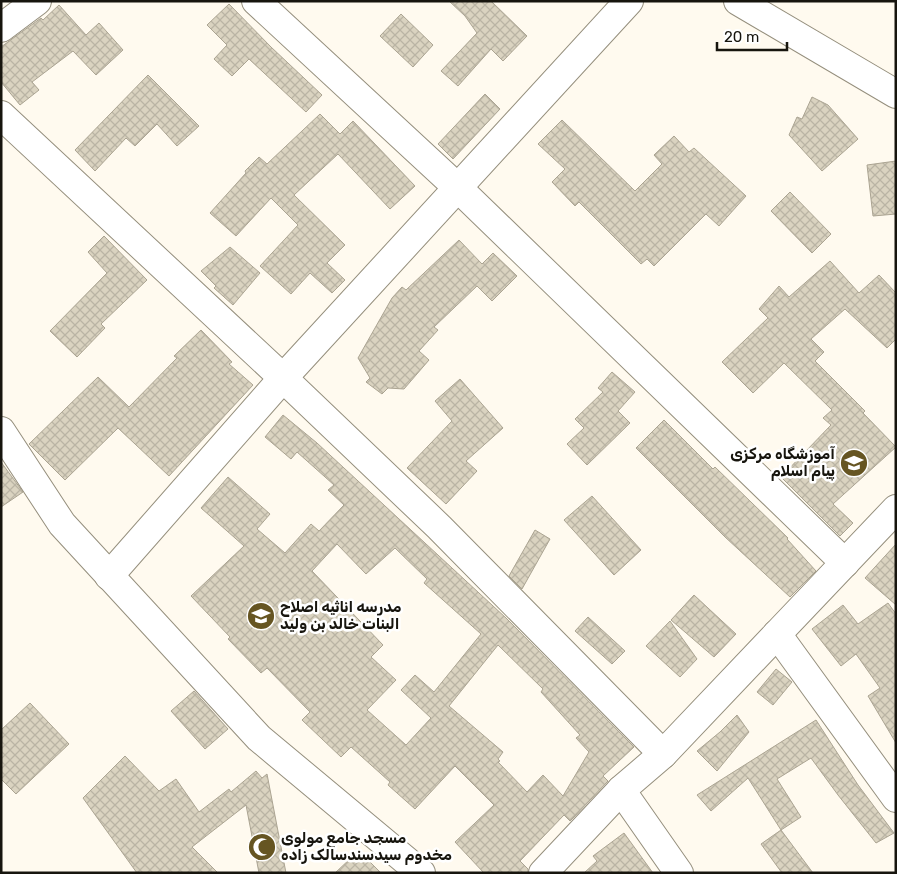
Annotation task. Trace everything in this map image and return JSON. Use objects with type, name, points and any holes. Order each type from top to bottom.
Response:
[{"type":"street","points":[[1,28],[37,1]]},
{"type":"street","points":[[256,1],[458,188],[845,563]]},
{"type":"street","points":[[109,576],[283,378],[629,1]]},
{"type":"street","points":[[738,1],[896,94]]},
{"type":"street","points":[[1,115],[283,378],[439,527],[663,754]]},
{"type":"street","points":[[1,431],[62,524],[259,738],[421,873]]},
{"type":"street","points":[[543,873],[621,790],[663,754],[896,509]]},
{"type":"street","points":[[777,634],[896,798]]},
{"type":"street","points":[[621,790],[679,873]]},
{"type":"building","points":[[449,1],[491,1],[527,36],[503,61],[491,49],[458,86],[441,71],[477,33],[465,16]]},
{"type":"building","points":[[229,4],[322,95],[306,112],[249,59],[232,76],[214,59],[227,45],[207,25]]},
{"type":"building","points":[[59,5],[86,35],[99,23],[123,50],[96,75],[73,51],[32,82],[39,90],[20,105],[1,82],[1,47],[41,18],[43,20]]},
{"type":"building","points":[[401,14],[433,45],[413,67],[380,36]]},
{"type":"building","points":[[148,75],[199,126],[177,146],[157,124],[135,146],[126,138],[95,171],[75,150]]},
{"type":"building","points":[[485,94],[500,109],[453,159],[438,144]]},
{"type":"building","points":[[812,97],[828,105],[858,139],[822,171],[789,135],[797,117],[802,119]]},
{"type":"building","points":[[320,114],[340,134],[353,121],[415,186],[390,209],[338,154],[294,195],[345,245],[327,263],[345,280],[332,293],[310,273],[291,294],[260,266],[298,225],[271,198],[236,236],[210,213],[259,157],[267,164]]},
{"type":"building","points":[[562,120],[635,191],[662,164],[654,155],[674,136],[689,152],[694,148],[746,196],[719,226],[706,214],[654,266],[647,259],[641,264],[579,202],[575,206],[552,182],[565,169],[538,144]]},
{"type":"building","points":[[896,161],[896,214],[873,216],[867,165]]},
{"type":"building","points":[[790,192],[831,234],[812,253],[771,211]]},
{"type":"building","points":[[104,236],[147,280],[101,324],[105,328],[77,357],[50,331],[107,273],[88,252]]},
{"type":"building","points":[[459,240],[482,264],[493,253],[517,276],[492,301],[477,286],[434,327],[438,330],[419,351],[429,360],[404,389],[388,388],[382,394],[366,382],[370,378],[358,358],[392,298],[402,287],[406,290]]},
{"type":"building","points":[[230,247],[260,273],[233,305],[214,288],[216,286],[201,271]]},
{"type":"building","points":[[830,261],[859,293],[879,275],[896,293],[896,339],[887,348],[845,309],[811,339],[824,352],[815,361],[865,411],[863,413],[896,447],[833,504],[853,523],[840,536],[781,477],[831,425],[823,418],[832,410],[784,363],[753,393],[722,362],[768,318],[759,309],[779,286],[789,297]]},
{"type":"building","points":[[201,330],[232,362],[229,364],[253,385],[169,476],[118,428],[65,480],[29,444],[98,377],[129,407],[177,358],[174,356]]},
{"type":"building","points":[[612,372],[635,392],[618,411],[630,423],[587,465],[567,444],[584,428],[575,419],[603,392],[598,388]]},
{"type":"building","points":[[460,379],[503,428],[466,461],[477,471],[446,504],[407,468],[452,421],[435,401]]},
{"type":"building","points":[[283,415],[317,443],[506,618],[634,747],[603,776],[608,781],[570,821],[564,815],[520,861],[528,869],[528,873],[484,873],[455,842],[494,805],[455,766],[415,809],[388,785],[390,782],[351,747],[341,757],[302,720],[310,712],[267,668],[261,673],[228,639],[230,637],[191,596],[244,546],[201,508],[228,477],[270,514],[257,529],[285,553],[311,524],[319,531],[344,505],[328,490],[334,485],[297,452],[291,459],[265,437]],"holes":[[[337,544],[366,574],[395,548],[427,579],[424,583],[481,634],[434,692],[415,675],[401,690],[431,718],[406,745],[367,710],[396,680],[371,657],[383,645],[312,571]],[[498,645],[543,689],[541,692],[580,735],[576,738],[589,752],[563,796],[543,775],[527,792],[498,762],[503,752],[449,706]]]},
{"type":"building","points":[[664,420],[713,469],[715,467],[788,538],[816,571],[790,597],[725,537],[636,448]]},
{"type":"building","points":[[1,462],[23,492],[1,507]]},
{"type":"building","points":[[592,496],[641,550],[614,575],[564,520]]},
{"type":"building","points":[[535,530],[550,539],[522,589],[509,576]]},
{"type":"building","points":[[896,544],[896,605],[865,578]]},
{"type":"building","points":[[694,595],[736,634],[714,657],[671,620]]},
{"type":"building","points":[[888,603],[896,614],[896,743],[868,696],[880,688],[856,654],[841,666],[812,629],[843,605],[858,624]]},
{"type":"building","points":[[588,617],[625,651],[612,664],[575,631]]},
{"type":"building","points":[[670,621],[697,659],[680,677],[646,646]]},
{"type":"building","points":[[776,669],[792,682],[773,705],[757,692]]},
{"type":"building","points":[[194,691],[228,729],[205,749],[171,711]]},
{"type":"building","points":[[30,703],[69,744],[16,794],[1,779],[1,730]]},
{"type":"building","points":[[737,715],[749,732],[717,771],[697,751]]},
{"type":"building","points":[[816,720],[858,785],[894,833],[876,843],[811,758],[777,779],[801,817],[781,830],[748,778],[711,811],[697,795]]},
{"type":"building","points":[[125,756],[159,791],[176,779],[199,812],[229,789],[231,792],[256,771],[262,778],[267,774],[286,873],[259,873],[246,805],[192,847],[218,873],[137,873],[83,798]]},
{"type":"building","points":[[781,830],[813,873],[782,873],[761,844]]},
{"type":"building","points":[[624,833],[653,873],[584,873],[597,861],[593,856]]},
{"type":"building","points":[[358,850],[381,873],[335,873],[352,857]]},
{"type":"place","name":"آموزشگاه مرکزی پیام اسلام","points":[[854,463]]},
{"type":"place","name":"مدرسه اناثیه اصلاح البنات خالد بن ولید","points":[[261,616]]},
{"type":"place","name":"مسجد جامع مولوی مخدوم سیدسندسالک زاده","points":[[262,847]]}]
